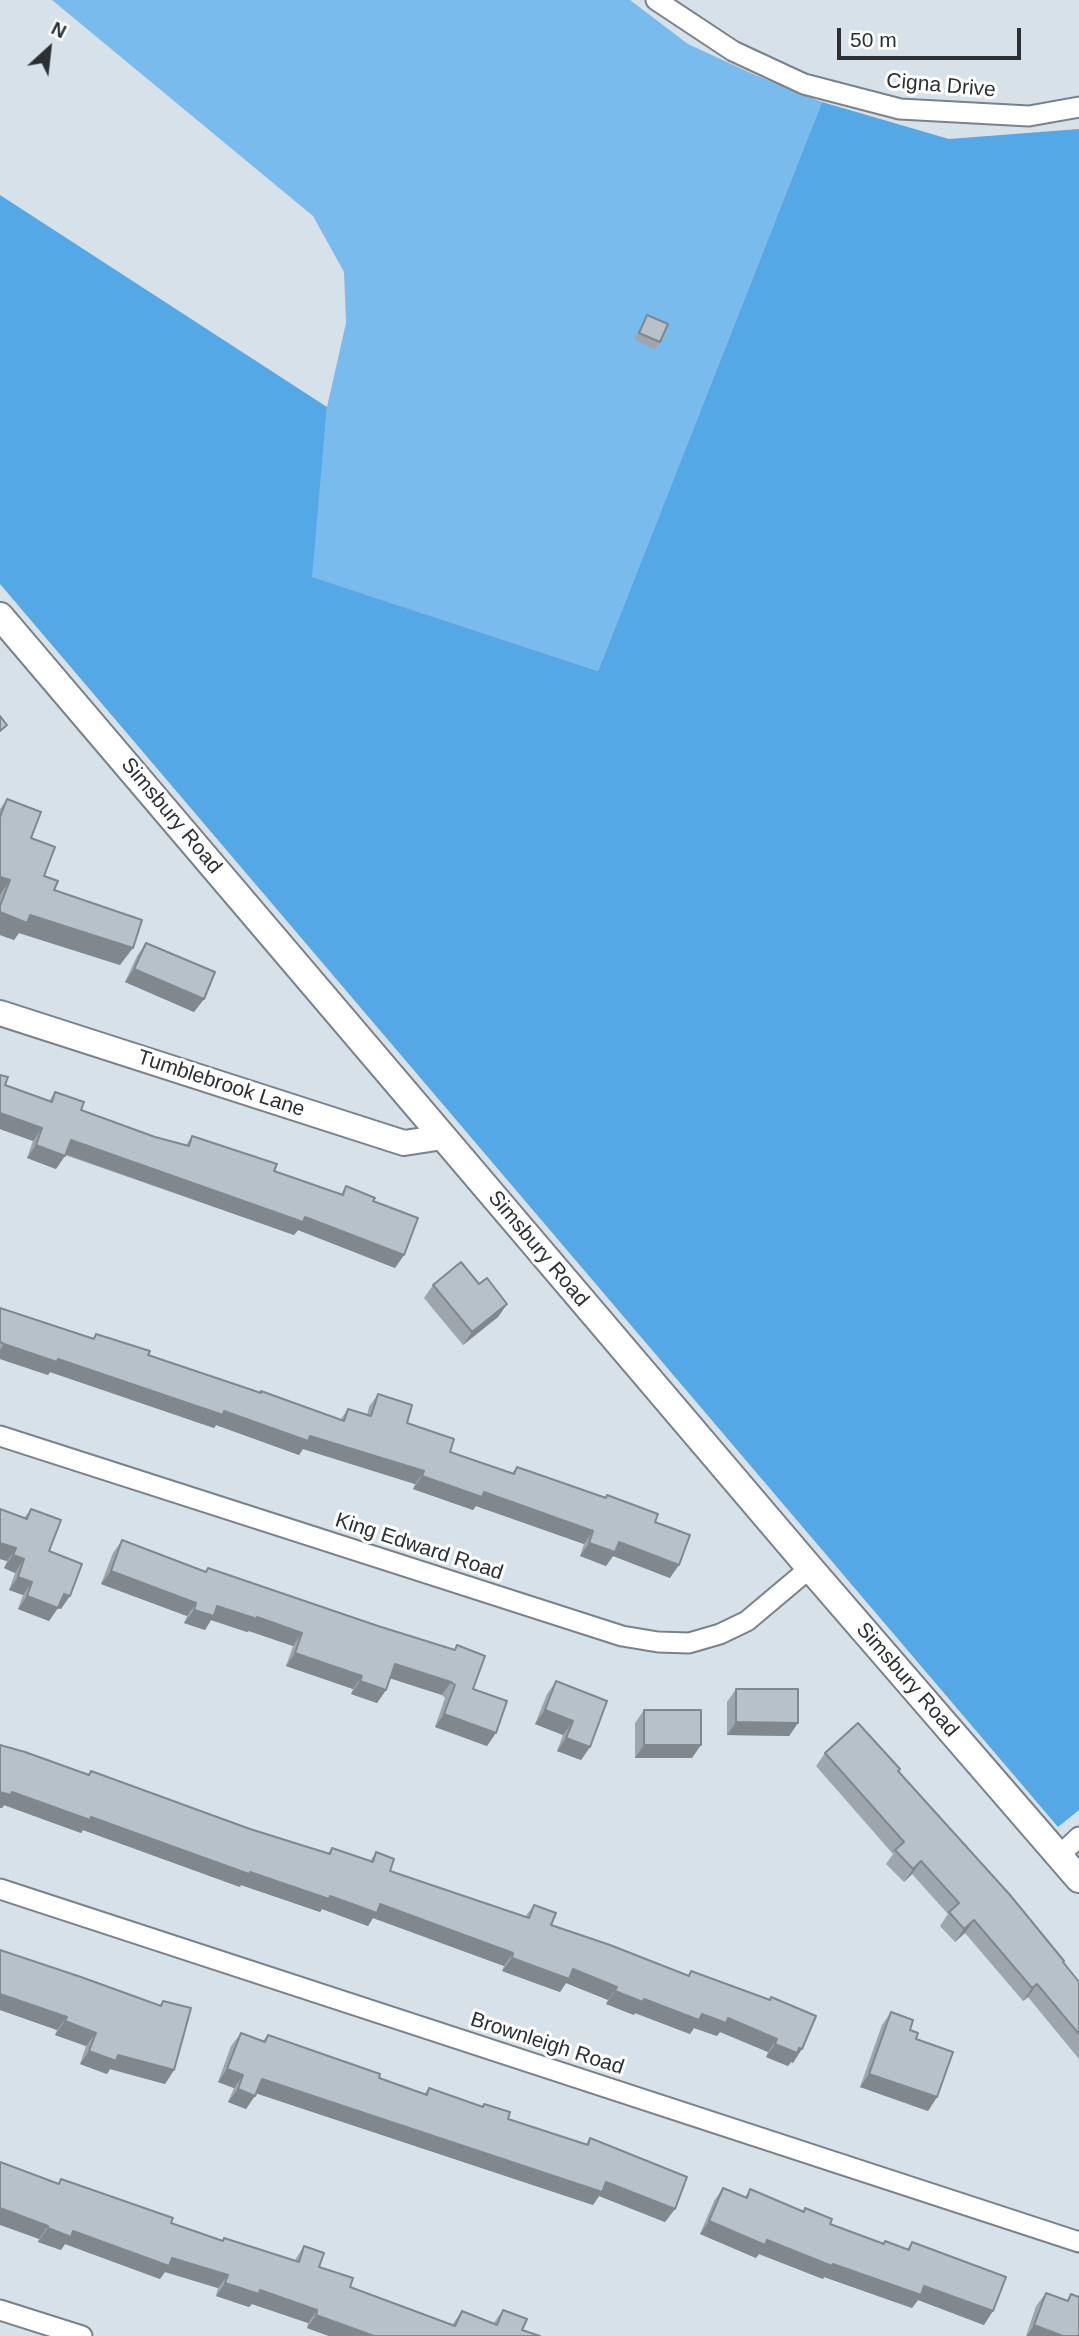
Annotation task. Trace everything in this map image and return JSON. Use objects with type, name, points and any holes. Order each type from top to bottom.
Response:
[{"type":"main road","name":"Simsbury Road","points":[[0,616],[810,1568],[1079,1879]]},
{"type":"street","name":"Cigna Drive","points":[[656,0],[733,51],[804,84],[900,109],[1029,116],[1079,107]]},
{"type":"street","name":"Tumblebrook Lane","points":[[0,1013],[404,1143],[443,1137]]},
{"type":"street","name":"King Edward Road","points":[[0,1436],[634,1639],[689,1643],[720,1634],[747,1621],[810,1568]]},
{"type":"street","points":[[1059,1856],[1079,1837]]},
{"type":"street","name":"Brownleigh Road","points":[[0,1889],[1079,2242]]},
{"type":"street","points":[[0,2310],[82,2336]]},
{"type":"shaded area","points":[[52,0],[630,0],[688,44],[822,102],[598,671],[311,577],[327,407],[346,323],[344,272],[313,216]]},
{"type":"shaded area","points":[[822,102],[949,139],[1079,129],[1079,1810],[1058,1827],[0,584],[0,195],[327,407],[312,577],[598,671]]},
{"type":"building","points":[[647,315],[668,324],[660,342],[639,333]]},
{"type":"building","points":[[0,716],[7,725],[0,731]]},
{"type":"building","points":[[7,799],[41,812],[31,838],[55,847],[44,876],[58,881],[54,890],[142,920],[133,948],[30,915],[27,923],[0,912],[10,880],[0,877],[0,817]]},
{"type":"building","points":[[146,943],[215,972],[204,999],[134,969]]},
{"type":"building","points":[[0,1075],[8,1077],[5,1085],[52,1102],[55,1092],[84,1102],[81,1110],[155,1137],[189,1146],[192,1136],[277,1164],[274,1171],[343,1195],[346,1186],[375,1198],[373,1201],[418,1218],[404,1255],[305,1217],[303,1222],[71,1140],[65,1156],[36,1145],[42,1128],[0,1113]]},
{"type":"building","points":[[461,1262],[479,1284],[487,1278],[507,1304],[472,1332],[433,1285]]},
{"type":"building","points":[[0,1308],[94,1339],[96,1334],[150,1351],[148,1355],[344,1421],[348,1409],[371,1416],[378,1394],[412,1405],[407,1423],[454,1439],[450,1452],[514,1474],[517,1467],[606,1498],[607,1495],[658,1514],[655,1522],[690,1535],[679,1565],[619,1542],[615,1552],[589,1543],[593,1531],[484,1492],[482,1497],[422,1476],[424,1471],[310,1436],[308,1441],[224,1411],[223,1415],[58,1359],[57,1362],[4,1344],[0,1342]]},
{"type":"building","points":[[0,1509],[27,1519],[31,1509],[61,1520],[49,1551],[82,1564],[70,1596],[64,1594],[58,1608],[27,1596],[32,1582],[18,1577],[24,1559],[13,1555],[16,1548],[0,1543]]},
{"type":"building","points":[[122,1540],[206,1572],[208,1568],[378,1626],[455,1650],[457,1645],[485,1656],[473,1689],[507,1701],[496,1733],[444,1714],[455,1685],[451,1682],[395,1664],[386,1690],[360,1681],[362,1676],[295,1653],[302,1633],[217,1606],[214,1616],[194,1610],[196,1603],[111,1571]]},
{"type":"building","points":[[556,1681],[607,1701],[590,1747],[566,1738],[573,1721],[545,1710]]},
{"type":"building","points":[[736,1689],[798,1689],[798,1723],[736,1722]]},
{"type":"building","points":[[644,1710],[701,1710],[701,1745],[644,1745]]},
{"type":"building","points":[[858,1723],[1010,1895],[1079,1982],[1079,2034],[1037,1984],[1032,1988],[974,1920],[964,1929],[949,1912],[959,1903],[921,1861],[913,1869],[895,1850],[904,1842],[825,1753]]},
{"type":"building","points":[[0,1745],[89,1775],[91,1771],[250,1829],[330,1854],[332,1848],[373,1862],[376,1852],[394,1859],[390,1871],[529,1918],[534,1905],[556,1913],[551,1925],[689,1976],[691,1971],[770,2000],[771,1997],[816,2016],[802,2049],[799,2048],[797,2053],[775,2044],[777,2039],[728,2018],[726,2023],[702,2014],[699,2020],[615,1991],[617,1987],[573,1969],[569,1979],[512,1958],[513,1953],[380,1904],[377,1913],[330,1896],[329,1899],[250,1872],[249,1874],[91,1817],[90,1820],[12,1792],[11,1795],[0,1792]]},
{"type":"building","points":[[0,1950],[161,2006],[163,2001],[191,2008],[174,2070],[118,2055],[116,2061],[89,2051],[96,2033],[65,2021],[67,2017],[0,1994]]},
{"type":"building","points":[[891,2012],[913,2020],[910,2030],[918,2033],[916,2039],[953,2052],[937,2097],[869,2074]]},
{"type":"building","points":[[241,2033],[265,2042],[268,2035],[380,2074],[379,2078],[427,2095],[429,2088],[483,2107],[484,2104],[510,2112],[508,2119],[588,2145],[590,2138],[687,2177],[675,2209],[606,2182],[602,2192],[262,2079],[255,2096],[238,2089],[243,2075],[227,2069]]},
{"type":"building","points":[[0,2162],[59,2184],[61,2179],[173,2218],[171,2223],[223,2241],[224,2238],[299,2262],[304,2246],[324,2253],[319,2267],[353,2278],[350,2287],[455,2326],[462,2311],[497,2325],[503,2310],[527,2319],[522,2330],[540,2336],[374,2336],[316,2315],[317,2310],[260,2290],[259,2294],[225,2283],[228,2275],[172,2258],[169,2266],[73,2231],[71,2237],[0,2208]]},
{"type":"building","points":[[723,2188],[747,2198],[750,2189],[804,2212],[805,2208],[832,2219],[830,2224],[884,2244],[885,2241],[909,2250],[912,2242],[1006,2277],[993,2311],[924,2286],[921,2295],[833,2264],[832,2266],[767,2240],[765,2245],[709,2221]]},
{"type":"building","points":[[1046,2293],[1068,2301],[1071,2294],[1079,2297],[1079,2336],[1063,2336],[1034,2325]]}]
